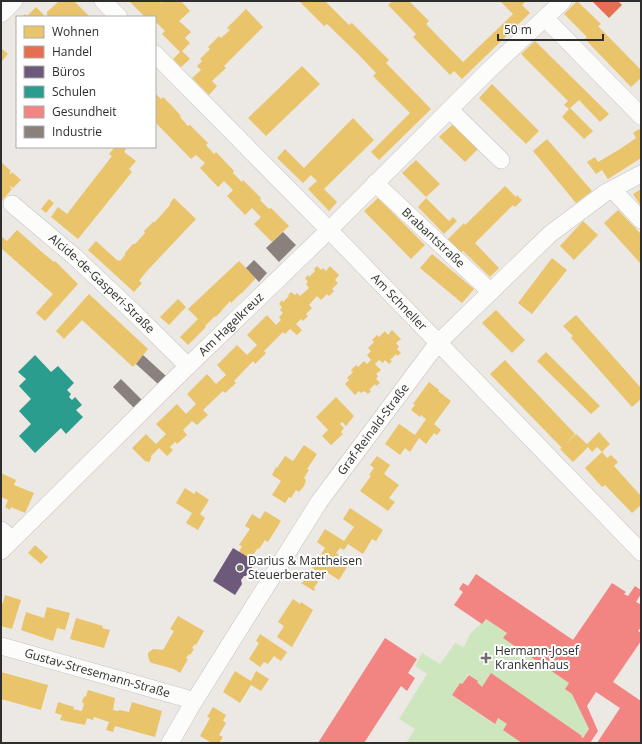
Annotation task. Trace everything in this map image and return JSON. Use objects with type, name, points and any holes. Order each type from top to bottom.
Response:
[{"type":"street","points":[[1,14],[14,1]]},
{"type":"street","points":[[103,1],[117,16]]},
{"type":"street","name":"Am Hagelkreuz","points":[[5,540],[114,440],[188,366],[329,230],[490,69],[563,1]]},
{"type":"street","points":[[545,18],[641,116]]},
{"type":"street","name":"Am Schneller","points":[[156,55],[329,230],[437,344],[638,544]]},
{"type":"street","points":[[450,110],[501,160]]},
{"type":"street","name":"Graf-Reinald-Straße","points":[[170,743],[193,703],[319,502],[437,344],[550,234],[605,193],[641,174]]},
{"type":"street","name":"Brabantstraße","points":[[375,183],[491,292]]},
{"type":"street","points":[[613,190],[641,220]]},
{"type":"street","name":"Alcide-de-Gasperi-Straße","points":[[12,204],[75,258],[188,366]]},
{"type":"street","name":"Gustav-Stresemann-Straße","points":[[1,646],[185,698],[193,703]]},
{"type":"green space","points":[[486,619],[507,633],[504,638],[569,683],[565,689],[572,694],[589,729],[583,738],[491,674],[482,687],[477,680],[467,673],[468,675],[462,684],[458,682],[459,684],[452,695],[494,724],[498,718],[507,724],[522,743],[406,743],[415,729],[399,719],[427,674],[415,666],[422,653],[440,664],[455,643],[464,647],[471,634]]},
{"type":"building: Wohnen","points":[[59,1],[74,1],[89,16],[48,16],[47,12]]},
{"type":"building: Wohnen","points":[[129,1],[160,1],[161,3],[163,1],[181,1],[190,11],[179,21],[191,32],[185,38],[190,43],[182,51],[190,59],[181,67],[173,59],[180,52],[162,34],[165,31],[156,22],[156,16],[144,16]]},
{"type":"building: Wohnen","points":[[299,1],[325,1],[349,25],[352,23],[389,60],[386,63],[431,109],[379,160],[371,152],[410,113],[373,76],[376,73],[358,54],[327,24],[324,26]]},
{"type":"building: Wohnen","points":[[393,1],[409,1],[429,21],[426,24],[463,62],[513,14],[500,1],[526,1],[522,5],[530,13],[462,79],[454,71],[450,75],[413,37],[416,34],[388,5]]},
{"type":"building: Wohnen","points":[[577,1],[601,24],[598,26],[641,70],[641,78],[631,87],[585,39],[587,37],[564,14]]},
{"type":"building: Wohnen","points":[[36,7],[44,15],[43,16],[27,16]]},
{"type":"building: Wohnen","points":[[246,9],[263,27],[224,66],[226,68],[212,81],[217,86],[209,95],[192,78],[201,70],[197,66],[202,61],[200,59],[210,49],[208,47],[219,36],[221,38],[230,30],[227,28]]},
{"type":"building: Wohnen","points":[[535,41],[609,114],[600,122],[579,100],[570,108],[593,131],[584,139],[562,117],[569,109],[564,105],[568,101],[521,54]]},
{"type":"building: Wohnen","points":[[1,48],[8,54],[1,62]]},
{"type":"building: Wohnen","points":[[302,66],[320,84],[266,136],[248,118]]},
{"type":"building: Wohnen","points":[[492,84],[539,131],[526,144],[479,98]]},
{"type":"building: Wohnen","points":[[156,94],[161,99],[163,97],[181,116],[180,117],[188,126],[190,125],[208,143],[206,145],[214,154],[216,152],[234,171],[233,173],[242,182],[243,180],[261,198],[260,200],[269,209],[271,208],[289,226],[272,242],[254,224],[261,217],[252,208],[245,215],[227,196],[233,190],[224,181],[218,187],[200,168],[205,163],[196,155],[191,159],[156,123]]},
{"type":"building: Wohnen","points":[[353,118],[374,140],[324,189],[337,202],[329,211],[308,189],[317,181],[311,175],[303,183],[277,158],[285,149],[304,168]]},
{"type":"building: Wohnen","points":[[453,124],[478,149],[465,162],[439,137]]},
{"type":"building: Wohnen","points":[[639,129],[641,131],[641,158],[608,179],[602,170],[596,174],[587,162],[595,157],[598,162],[620,149],[636,138],[633,133]]},
{"type":"building: Wohnen","points":[[547,139],[592,191],[576,203],[533,151]]},
{"type":"building: Wohnen","points":[[114,148],[124,148],[126,149],[124,152],[136,161],[129,169],[132,172],[78,239],[51,217],[58,207],[67,214],[112,156],[109,154]]},
{"type":"building: Wohnen","points":[[416,160],[440,184],[426,197],[402,173]]},
{"type":"building: Wohnen","points":[[1,162],[11,171],[9,173],[11,174],[12,172],[21,180],[13,188],[11,186],[10,187],[12,189],[1,202]]},
{"type":"building: Wohnen","points":[[505,186],[516,197],[517,195],[522,200],[515,207],[513,205],[475,243],[499,268],[490,277],[463,251],[460,253],[447,240],[464,223],[465,225]]},
{"type":"building: Wohnen","points":[[641,189],[641,206],[633,194]]},
{"type":"building: Wohnen","points":[[174,198],[196,219],[146,272],[139,281],[142,283],[134,292],[88,250],[96,241],[118,261],[120,261],[133,244],[135,244],[145,233],[144,231],[153,222],[155,222],[170,205]]},
{"type":"building: Wohnen","points":[[378,198],[425,245],[411,259],[364,211]]},
{"type":"building: Wohnen","points":[[426,198],[449,221],[453,217],[457,221],[444,234],[418,207]]},
{"type":"building: Wohnen","points":[[49,199],[54,203],[46,213],[41,209]]},
{"type":"building: Wohnen","points":[[618,210],[641,234],[641,264],[604,223]]},
{"type":"building: Wohnen","points":[[583,221],[598,235],[574,260],[560,246]]},
{"type":"building: Wohnen","points":[[17,230],[54,262],[55,261],[78,284],[45,321],[36,313],[53,294],[1,248],[2,237],[7,241]]},
{"type":"building: Wohnen","points":[[432,254],[474,289],[462,303],[420,268]]},
{"type":"building: Wohnen","points":[[552,258],[567,270],[532,314],[518,303]]},
{"type":"building: Wohnen","points":[[239,261],[256,278],[231,303],[230,301],[188,345],[180,337],[198,319],[188,309]]},
{"type":"building: Wohnen","points":[[317,266],[321,270],[323,268],[326,271],[330,266],[339,275],[335,280],[338,283],[332,289],[334,291],[329,296],[327,294],[321,300],[317,296],[309,305],[312,308],[306,314],[308,316],[303,321],[301,319],[296,324],[302,330],[297,335],[290,329],[285,334],[283,332],[264,351],[266,353],[255,364],[253,361],[234,381],[236,383],[225,393],[223,391],[203,410],[208,415],[197,425],[192,421],[183,430],[187,435],[177,444],[175,442],[170,447],[173,450],[167,456],[159,448],[151,456],[149,462],[145,461],[132,448],[146,434],[156,444],[166,434],[156,424],[177,404],[186,414],[196,404],[187,394],[207,374],[216,384],[226,375],[217,365],[237,345],[247,355],[257,345],[247,335],[267,315],[276,325],[281,320],[279,317],[283,313],[280,310],[282,307],[279,304],[282,300],[283,302],[289,296],[288,295],[291,292],[295,295],[297,293],[300,296],[309,288],[306,284],[308,282],[305,278],[308,275],[309,277],[315,271],[314,269]]},
{"type":"building: Wohnen","points":[[89,294],[148,349],[133,367],[82,320],[64,339],[56,331]]},
{"type":"building: Wohnen","points":[[178,299],[186,307],[169,325],[160,317]]},
{"type":"building: Wohnen","points":[[496,310],[525,340],[512,353],[482,323]]},
{"type":"building: Wohnen","points":[[576,315],[641,388],[641,399],[632,407],[571,338],[573,336],[563,326]]},
{"type":"building: Wohnen","points":[[392,330],[401,339],[396,343],[399,347],[397,349],[401,353],[397,356],[396,354],[390,360],[392,361],[389,364],[385,360],[383,363],[379,360],[375,364],[381,370],[376,374],[378,376],[376,379],[380,383],[376,386],[375,384],[369,390],[371,391],[368,394],[364,391],[361,393],[359,391],[355,395],[345,384],[349,380],[347,378],[353,372],[351,370],[356,365],[358,367],[364,361],[367,364],[371,360],[367,355],[371,351],[368,348],[374,342],[372,340],[377,335],[379,337],[385,331],[388,335]]},
{"type":"building: Wohnen","points":[[546,352],[600,406],[591,414],[537,361]]},
{"type":"building: Wohnen","points":[[505,360],[575,434],[566,444],[576,434],[587,444],[599,432],[610,444],[602,452],[597,447],[592,452],[588,447],[573,462],[560,449],[562,448],[490,374]]},
{"type":"building: Wohnen","points":[[429,382],[451,401],[434,424],[441,430],[437,435],[434,433],[426,444],[419,438],[410,452],[405,448],[400,455],[385,444],[399,424],[415,435],[426,419],[421,415],[420,417],[411,410],[415,405],[413,404]]},
{"type":"building: Wohnen","points":[[336,397],[354,416],[346,426],[342,422],[340,424],[344,428],[341,432],[343,434],[331,445],[322,436],[328,430],[316,417]]},
{"type":"building: Wohnen","points":[[304,445],[317,454],[307,469],[309,470],[304,478],[306,480],[304,486],[299,492],[296,490],[291,498],[289,497],[285,503],[272,495],[281,481],[272,475],[276,467],[277,468],[285,456],[293,461]]},
{"type":"building: Wohnen","points":[[602,452],[607,458],[611,455],[618,462],[614,466],[641,496],[641,505],[632,513],[605,485],[602,487],[585,468]]},
{"type":"building: Wohnen","points":[[377,456],[390,465],[384,474],[399,485],[389,498],[395,502],[388,511],[360,491],[371,476],[369,475],[374,468],[370,465]]},
{"type":"building: Wohnen","points":[[1,473],[16,480],[14,485],[34,493],[25,513],[11,507],[10,510],[5,507],[8,500],[1,497]]},
{"type":"building: Wohnen","points":[[185,488],[194,494],[196,491],[209,500],[200,514],[205,518],[198,530],[186,523],[192,513],[176,503]]},
{"type":"building: Wohnen","points":[[350,508],[383,530],[376,541],[372,539],[363,554],[348,544],[344,550],[340,548],[336,553],[350,562],[339,580],[325,571],[314,588],[314,591],[301,583],[325,548],[317,542],[325,529],[344,541],[354,527],[343,519]]},
{"type":"building: Wohnen","points":[[265,511],[281,521],[268,542],[265,540],[250,559],[239,552],[242,546],[239,545],[250,529],[245,526],[252,514],[260,519]]},
{"type":"building: Wohnen","points":[[35,545],[48,557],[41,564],[28,553]]},
{"type":"building: Wohnen","points":[[5,595],[21,600],[12,629],[1,626],[1,603],[3,603]]},
{"type":"building: Wohnen","points":[[293,599],[300,604],[301,602],[313,610],[292,647],[277,637],[284,626],[278,622]]},
{"type":"building: Wohnen","points":[[47,607],[70,613],[65,630],[57,628],[53,641],[21,630],[26,612],[44,618]]},
{"type":"building: Wohnen","points":[[178,616],[204,631],[196,645],[195,644],[192,648],[194,649],[190,655],[189,654],[186,658],[188,659],[180,673],[174,669],[150,662],[148,656],[148,653],[153,649],[163,650],[174,631],[170,629]]},
{"type":"building: Wohnen","points":[[76,618],[103,626],[102,628],[110,630],[104,648],[70,639]]},
{"type":"building: Wohnen","points":[[260,634],[287,652],[281,661],[274,656],[268,664],[264,662],[260,667],[249,659],[259,643],[256,641]]},
{"type":"building: Wohnen","points":[[235,671],[251,681],[256,671],[269,679],[261,691],[251,685],[240,703],[223,692]]},
{"type":"building: Wohnen","points":[[1,672],[48,685],[41,710],[1,699]]},
{"type":"building: Wohnen","points":[[88,690],[115,698],[113,710],[129,712],[132,702],[162,711],[155,737],[115,726],[113,732],[106,730],[109,722],[94,717],[93,720],[87,718],[85,725],[60,720],[62,715],[55,713],[58,702],[74,707],[73,709],[82,711],[84,704],[82,702]]},
{"type":"building: Wohnen","points":[[213,707],[226,715],[223,721],[226,723],[219,735],[223,737],[219,743],[212,743],[200,736],[210,718],[207,717]]},
{"type":"building: Handel","points":[[592,1],[618,1],[622,5],[609,18]]},
{"type":"building: Büros","points":[[233,548],[256,562],[246,576],[244,576],[241,580],[242,584],[235,595],[213,581]]},
{"type":"building: Schulen","points":[[35,355],[51,372],[58,366],[74,383],[67,390],[71,394],[69,397],[72,400],[75,397],[82,405],[76,410],[83,417],[66,434],[61,428],[35,453],[19,436],[31,424],[19,411],[31,399],[19,386],[26,379],[18,372]]},
{"type":"building: Gesundheit","points":[[476,574],[573,640],[612,583],[626,592],[624,594],[628,596],[635,586],[641,590],[641,594],[636,602],[640,604],[641,602],[641,627],[638,631],[641,633],[641,641],[613,682],[641,701],[641,743],[597,743],[620,708],[596,692],[587,706],[598,731],[590,743],[522,743],[503,730],[507,724],[498,718],[495,724],[452,695],[460,683],[462,684],[469,675],[478,681],[477,682],[482,687],[491,673],[582,736],[581,737],[583,738],[589,729],[572,694],[565,689],[569,683],[503,638],[507,633],[486,619],[482,624],[454,605],[463,592],[459,589],[463,583],[468,586]]},
{"type":"building: Gesundheit","points":[[385,638],[417,659],[408,673],[415,678],[407,691],[401,686],[364,743],[318,743]]},
{"type":"building: Industrie","points":[[283,232],[296,245],[279,262],[266,248]]},
{"type":"building: Industrie","points":[[254,260],[267,273],[259,282],[246,268]]},
{"type":"building: Industrie","points":[[143,355],[166,376],[158,384],[136,364]]},
{"type":"building: Industrie","points":[[121,379],[142,400],[134,408],[113,387]]},
{"type":"place","name":"Darius & Mattheisen Steuerberater","points":[[240,568]]},
{"type":"place","name":"Hermann-Josef Krankenhaus","points":[[486,658]]}]
